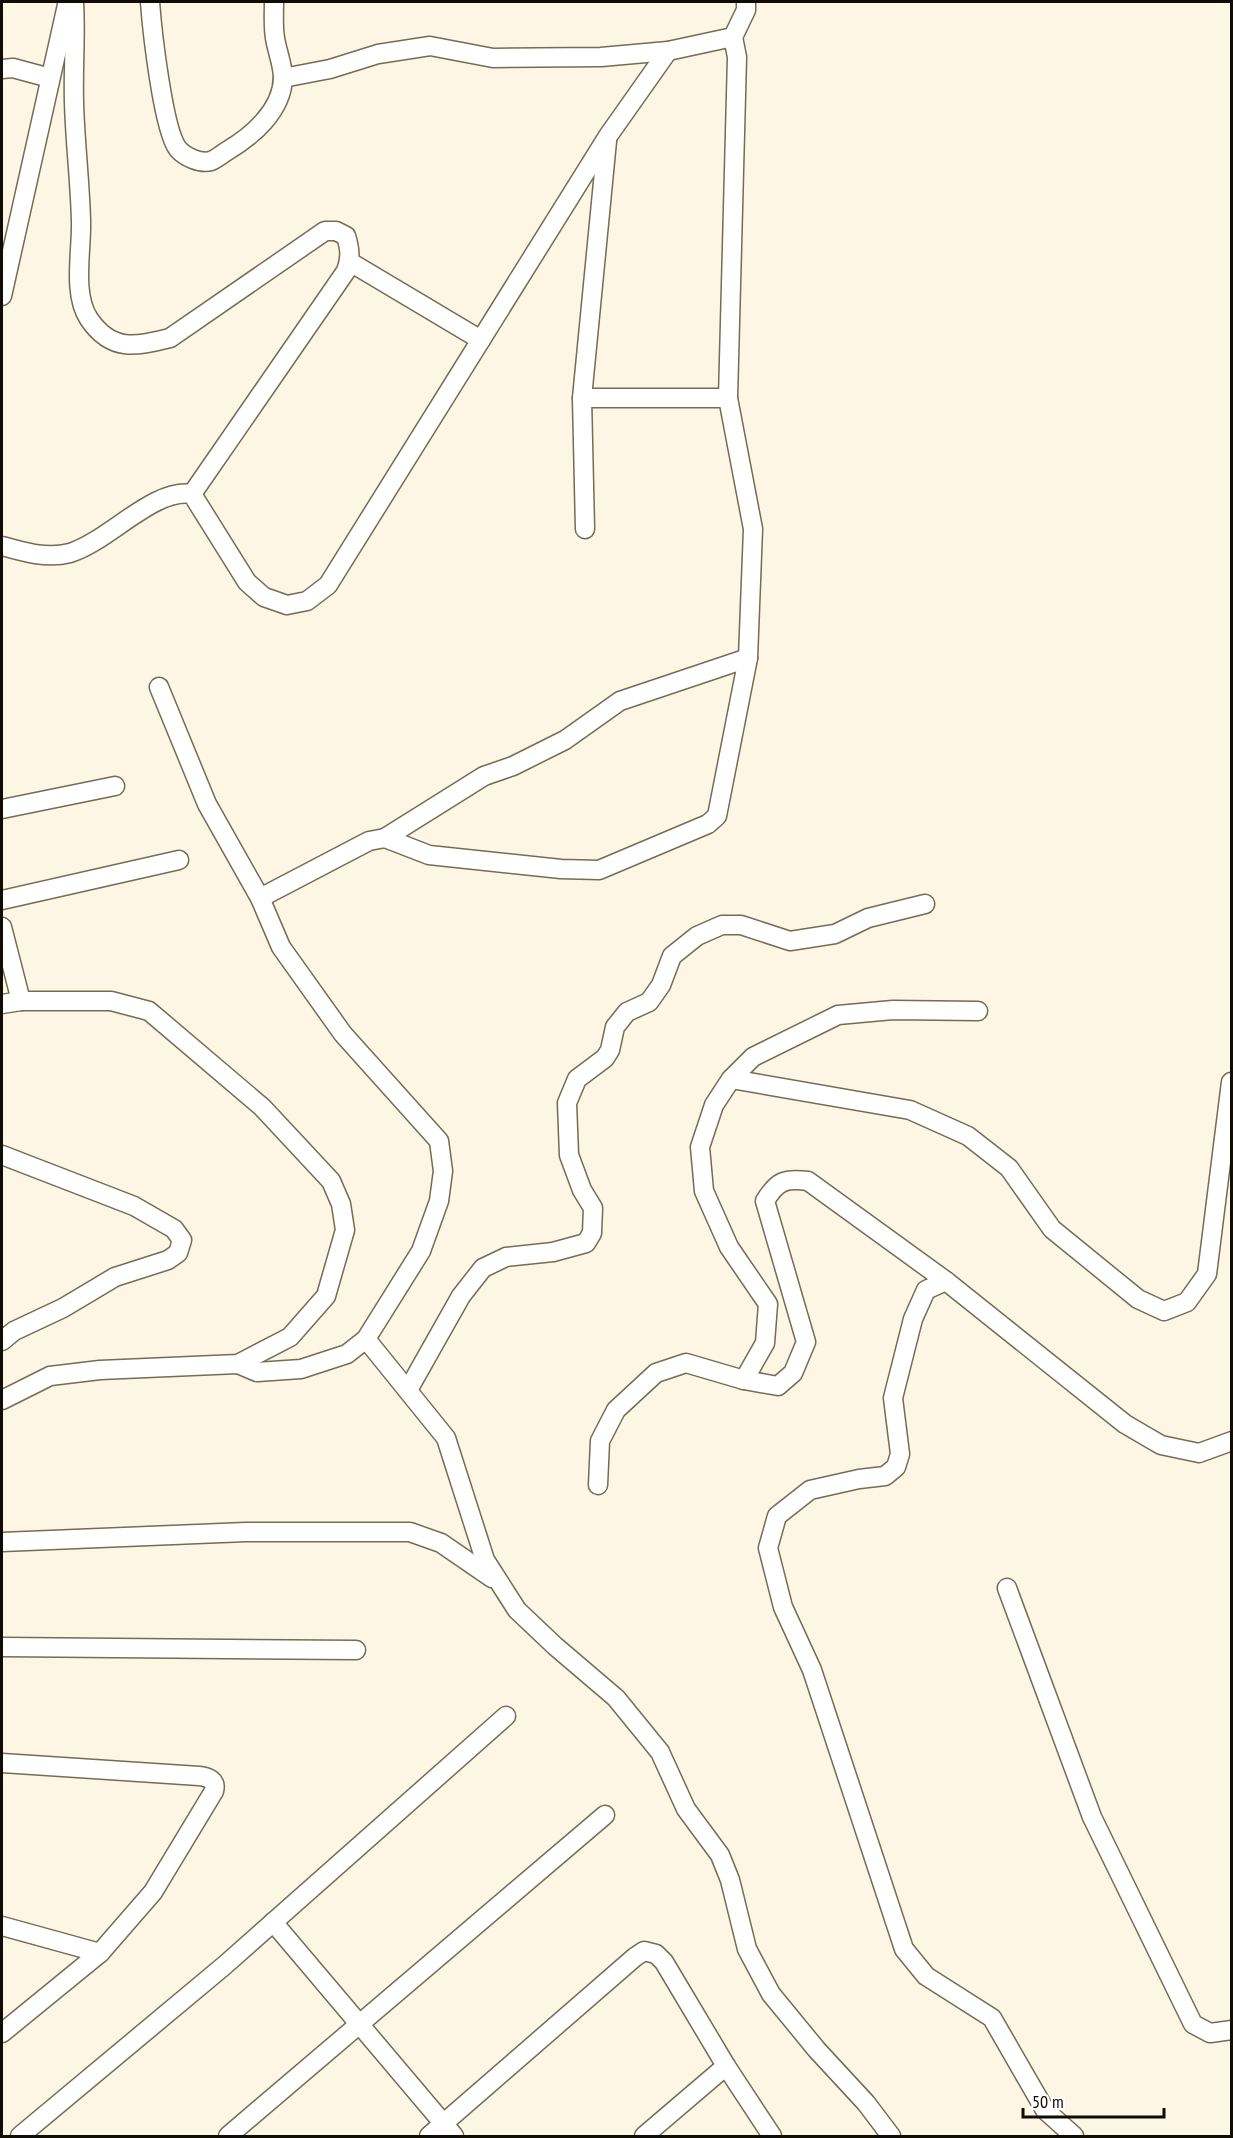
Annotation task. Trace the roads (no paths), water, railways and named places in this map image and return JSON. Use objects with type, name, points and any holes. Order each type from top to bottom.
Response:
[{"type":"street","points":[[2,296],[68,2]]},
{"type":"street","points":[[74,2],[74,102],[81,222],[80,296],[89,319],[107,338],[124,346],[144,345],[170,339],[325,231],[336,231],[346,236],[349,248],[350,262],[346,271],[192,494]]},
{"type":"street","points":[[150,2],[152,38],[170,130],[178,148],[193,159],[210,161],[249,138],[271,112],[283,78],[275,38],[274,2]]},
{"type":"street","points":[[385,838],[429,855],[561,869],[599,870],[708,824],[717,816],[748,658],[753,529],[728,398],[737,57],[733,37],[746,10],[746,2]]},
{"type":"street","points":[[283,78],[330,69],[378,54],[430,46],[493,58],[601,57],[668,51],[733,37]]},
{"type":"street","points":[[2,546],[35,555],[69,553],[98,540],[165,496],[180,492],[192,494],[247,582],[264,597],[287,605],[307,600],[328,585],[608,136],[668,51]]},
{"type":"street","points":[[2,69],[13,68],[50,78]]},
{"type":"street","points":[[585,529],[582,398],[608,136]]},
{"type":"street","points":[[350,262],[480,340]]},
{"type":"street","points":[[582,398],[728,398]]},
{"type":"street","points":[[260,898],[369,841],[385,838],[484,776],[513,766],[565,740],[620,701],[748,658]]},
{"type":"street","points":[[159,687],[207,804],[260,898],[281,947],[343,1034],[439,1141],[443,1171],[439,1201],[422,1251],[366,1339],[347,1353],[301,1369],[257,1372],[238,1364]]},
{"type":"street","points":[[2,809],[115,786]]},
{"type":"street","points":[[2,900],[179,860]]},
{"type":"street","points":[[408,1390],[461,1296],[483,1268],[506,1257],[553,1251],[586,1243],[592,1233],[593,1208],[582,1190],[569,1155],[567,1102],[577,1079],[605,1058],[610,1050],[615,1027],[627,1011],[649,1002],[660,985],[672,956],[697,936],[722,925],[741,925],[790,941],[835,934],[868,918],[925,904]]},
{"type":"street","points":[[2,927],[21,1001]]},
{"type":"street","points":[[2,1004],[21,1001],[111,1001],[149,1011],[262,1107],[331,1181],[341,1204],[345,1230],[326,1296],[290,1337],[238,1364],[100,1370],[50,1376],[2,1400]]},
{"type":"street","points":[[744,1380],[765,1343],[768,1304],[729,1247],[704,1191],[700,1147],[714,1105],[731,1079],[753,1057],[838,1015],[893,1010],[978,1011]]},
{"type":"street","points":[[731,1079],[910,1110],[968,1136],[1009,1168],[1052,1229],[1138,1299],[1164,1311],[1187,1302],[1207,1274],[1231,1082]]},
{"type":"street","points":[[2,1155],[134,1206],[174,1229],[182,1240],[178,1253],[168,1260],[115,1277],[63,1308],[14,1331],[2,1341]]},
{"type":"street","points":[[598,1485],[600,1441],[616,1410],[656,1373],[686,1363],[744,1380],[778,1386],[793,1373],[806,1342],[765,1201],[773,1187],[789,1179],[808,1181],[946,1281],[1125,1424],[1161,1445],[1199,1453],[1232,1442]]},
{"type":"street","points":[[946,1281],[926,1290],[913,1318],[893,1398],[900,1454],[896,1467],[885,1476],[859,1479],[810,1490],[777,1516],[768,1548],[783,1607],[812,1670],[904,1949],[926,1976],[992,2018],[1045,2110],[1074,2136]]},
{"type":"street","points":[[366,1339],[446,1438],[485,1560],[517,1610],[616,1698],[660,1752],[686,1809],[720,1855],[730,1880],[747,1949],[771,1995],[866,2103],[891,2136]]},
{"type":"street","points":[[2,1542],[246,1532],[410,1532],[441,1544],[500,1584]]},
{"type":"street","points":[[1007,1588],[1092,1817],[1193,2024],[1210,2033],[1232,2030]]},
{"type":"street","points":[[2,1647],[356,1650]]},
{"type":"street","points":[[20,2136],[273,1922],[506,1716]]},
{"type":"street","points":[[2,1763],[199,1776],[214,1781],[214,1791],[153,1892],[100,1953],[2,2033]]},
{"type":"street","points":[[228,2136],[605,1815]]},
{"type":"street","points":[[273,1922],[449,2130]]},
{"type":"street","points":[[2,1926],[100,1953]]},
{"type":"street","points":[[429,2136],[449,2130],[626,1965],[644,1951],[656,1954],[664,1962],[726,2066],[772,2136]]},
{"type":"street","points":[[644,2136],[726,2066]]}]
